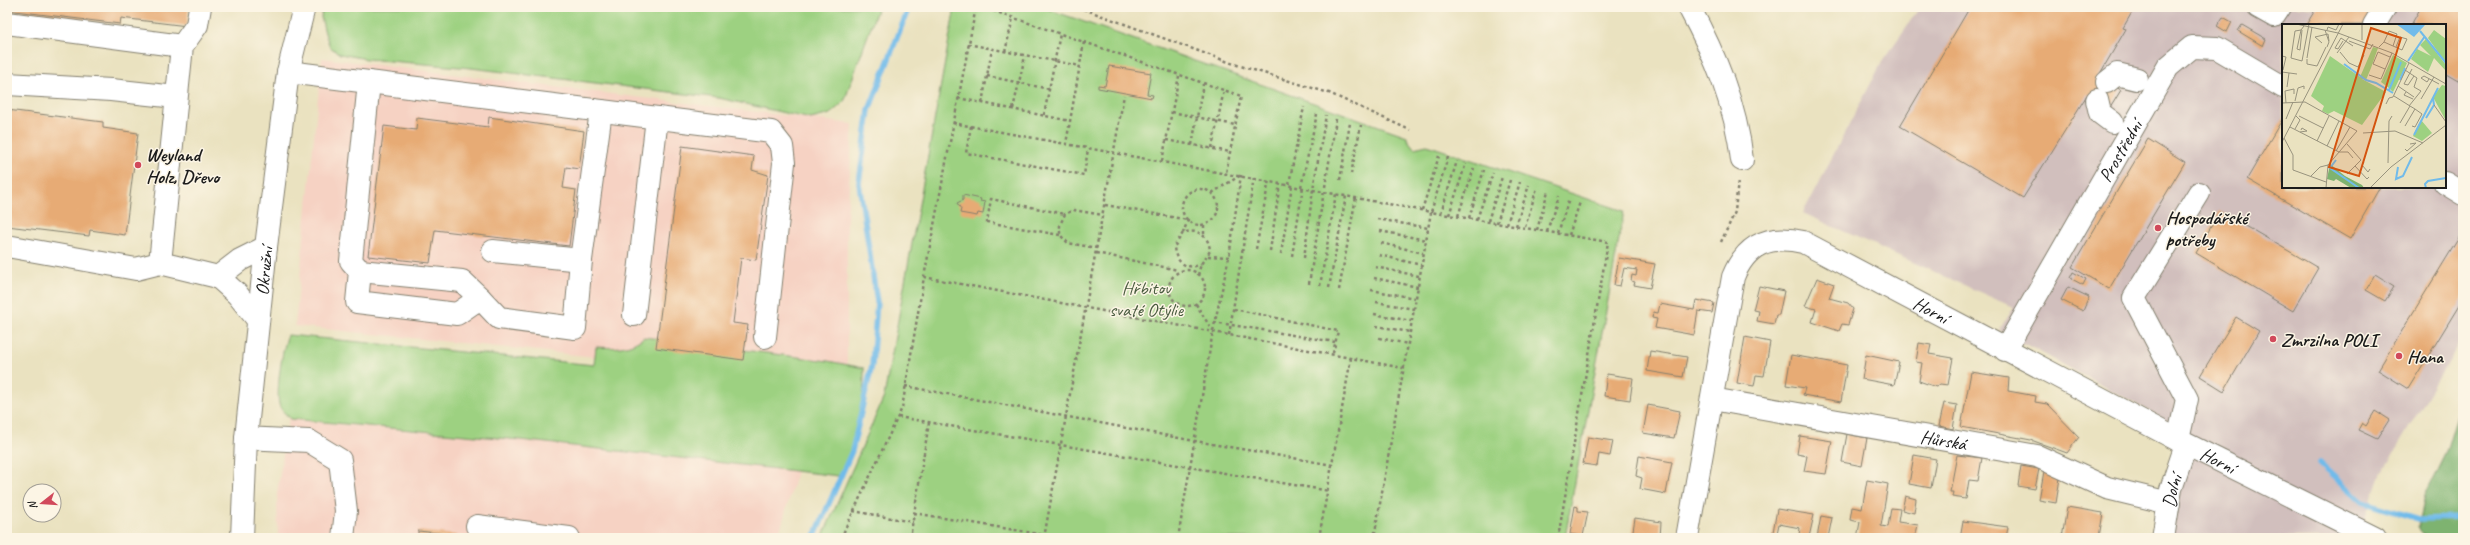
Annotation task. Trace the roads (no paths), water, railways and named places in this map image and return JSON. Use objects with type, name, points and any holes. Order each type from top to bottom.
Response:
[{"type":"street","points":[[160,263],[182,46],[197,25],[200,7]]},
{"type":"street","name":"Okružní","points":[[242,538],[246,438],[266,247],[288,72],[304,7]]},
{"type":"street","points":[[1689,7],[1730,96],[1737,122],[1742,160]]},
{"type":"street","points":[[2258,7],[2274,16],[2280,7]]},
{"type":"street","points":[[2375,24],[2384,7]]},
{"type":"street","points":[[7,22],[182,46]]},
{"type":"street","name":"Prostřední","points":[[2005,350],[2168,67],[2192,47],[2217,48],[2282,86]]},
{"type":"street","points":[[288,72],[771,132],[782,146],[784,163],[764,337]]},
{"type":"street","points":[[2112,122],[2100,113],[2102,91],[2117,74],[2137,79]]},
{"type":"street","points":[[369,82],[351,261],[360,271],[462,281],[499,318],[575,328],[581,260],[601,111]]},
{"type":"street","points":[[7,84],[110,90],[176,97]]},
{"type":"street","points":[[634,315],[657,118]]},
{"type":"street","points":[[2446,184],[2463,194]]},
{"type":"street","name":"Dolní","points":[[2163,538],[2182,443],[2187,399],[2134,298],[2199,193]]},
{"type":"street","name":"Horní","points":[[1687,538],[1733,277],[1739,262],[1747,252],[1771,240],[1786,238],[1802,242],[2182,443],[2375,538]]},
{"type":"street","points":[[7,246],[136,269],[160,263],[218,277],[237,294],[258,320]]},
{"type":"street","points":[[218,277],[240,260],[266,247]]},
{"type":"street","points":[[493,251],[581,260]]},
{"type":"street","points":[[360,271],[357,302],[457,314],[480,298]]},
{"type":"street","name":"Hůrská","points":[[1712,399],[2037,456],[2107,488],[2169,503]]},
{"type":"street","points":[[246,438],[309,441],[340,460],[346,511],[343,538]]},
{"type":"street","points":[[477,526],[568,538]]},
{"type":"waterway","points":[[814,538],[852,451],[872,365],[877,302],[859,183],[869,110],[909,7]]},
{"type":"waterway","points":[[2320,463],[2363,502],[2419,519],[2463,518]]},
{"type":"place","name":"Weyland Holz, Dřevo","points":[[138,165]]},
{"type":"place","name":"Hospodářské potřeby","points":[[2158,228]]},
{"type":"place","name":"Zmrzilna POLI","points":[[2273,339]]},
{"type":"place","name":"Hana","points":[[2399,356]]},
{"type":"park label","name":"Hřbitov svaté Otýlie","points":[[1146,298]]}]
